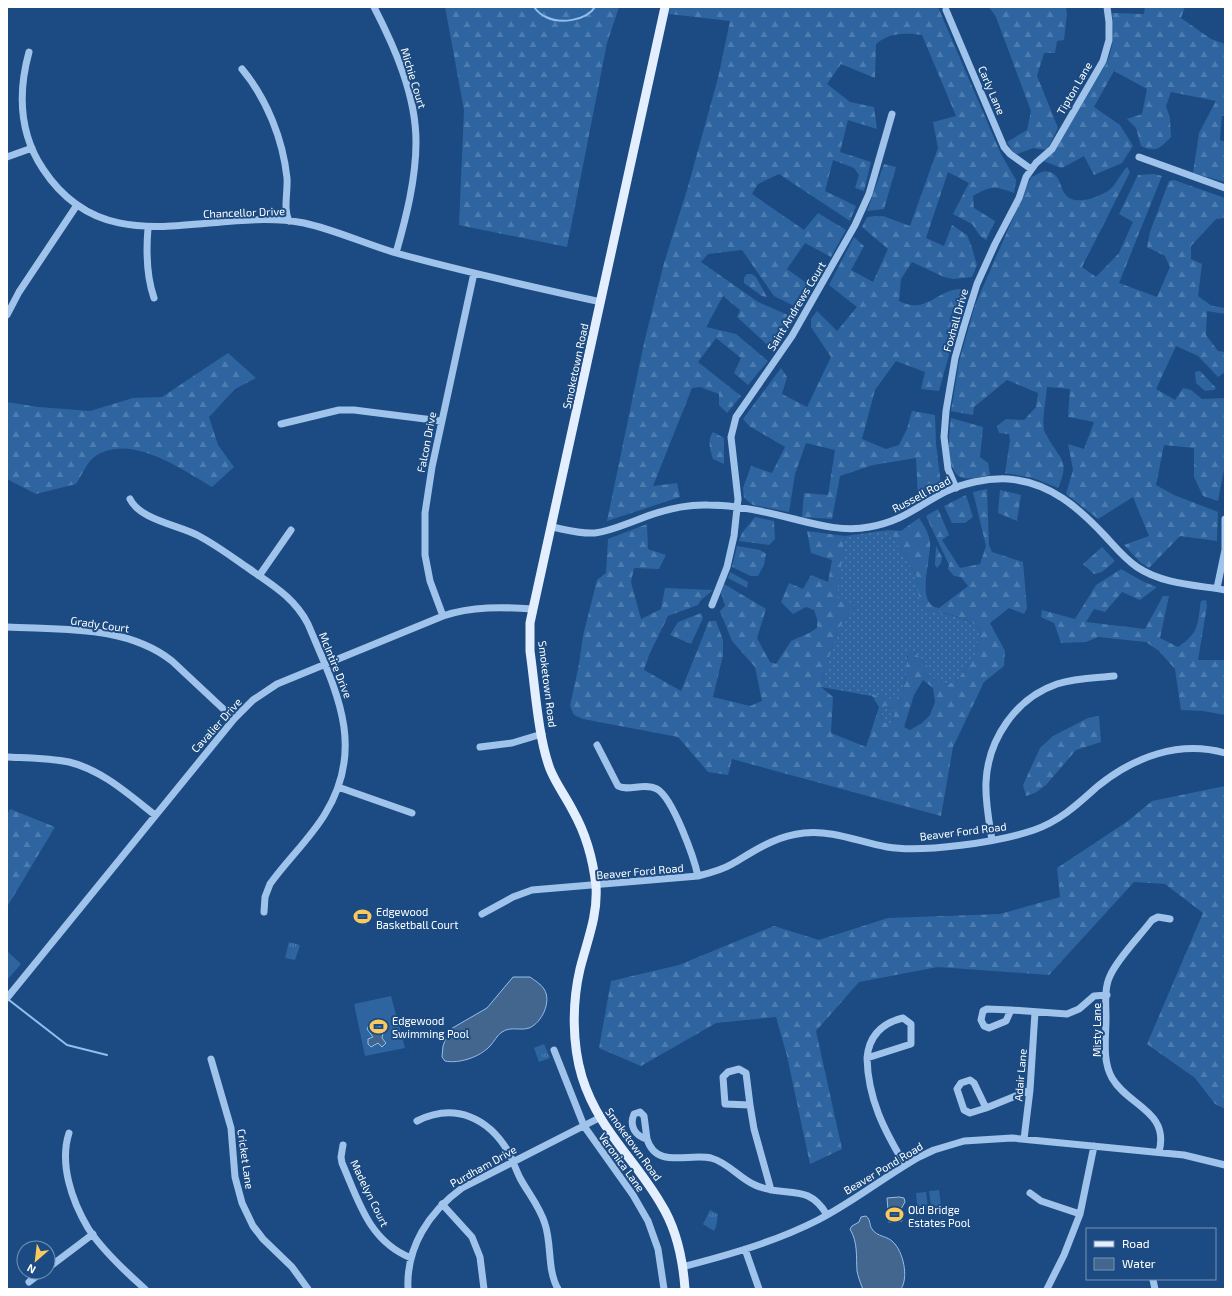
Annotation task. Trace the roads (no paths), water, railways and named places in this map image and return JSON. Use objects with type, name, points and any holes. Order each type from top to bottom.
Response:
[{"type":"main road","name":"Smoketown Road","points":[[665,7],[533,608],[530,630],[530,651],[542,734],[550,768],[585,837],[593,867],[596,886],[594,924],[578,982],[575,1024],[577,1052],[582,1076],[599,1118],[663,1206],[672,1228],[682,1267],[685,1289]]},
{"type":"street","name":"Michie Court","points":[[374,7],[394,48],[402,71],[409,94],[415,128],[415,163],[396,253]]},
{"type":"street","name":"Tipton Lane","points":[[1031,169],[1052,149],[1103,61],[1109,40],[1107,7]]},
{"type":"street","name":"Carly Lane","points":[[946,10],[1004,147],[1010,154],[1031,169]]},
{"type":"street","name":"Chancellor Drive","points":[[29,52],[23,72],[22,95],[25,126],[32,148],[40,164],[53,183],[77,205],[106,220],[120,224],[148,228],[257,220],[289,221],[320,227],[396,253],[474,274],[601,302]]},
{"type":"street","points":[[242,69],[264,102],[281,149],[287,180],[286,215],[289,221]]},
{"type":"street","name":"Saint Andrews Court","points":[[712,605],[731,551],[738,507],[737,484],[731,443],[733,426],[736,417],[789,342],[856,225],[868,194],[892,114]]},
{"type":"street","points":[[7,157],[32,148]]},
{"type":"street","points":[[1139,157],[1225,188]]},
{"type":"street","name":"Foxhall Drive","points":[[956,488],[945,457],[944,437],[946,411],[955,358],[978,284],[995,244],[1019,198],[1031,169]]},
{"type":"street","points":[[7,315],[30,274],[77,205]]},
{"type":"street","points":[[148,228],[147,264],[149,282],[154,298]]},
{"type":"street","name":"Falcon Drive","points":[[443,616],[430,580],[424,545],[428,494],[441,421],[474,274]]},
{"type":"street","points":[[281,424],[339,410],[354,410],[441,421]]},
{"type":"street","name":"Russell Road","points":[[552,527],[577,533],[595,533],[619,528],[651,515],[678,508],[706,504],[738,507],[826,526],[853,530],[868,528],[896,520],[956,488],[996,479],[1022,481],[1041,486],[1075,506],[1124,557],[1141,570],[1166,580],[1221,589]]},
{"type":"street","name":"McIntire Drive","points":[[130,499],[132,504],[146,515],[199,536],[281,591],[296,605],[308,624],[341,706],[346,735],[345,762],[338,787],[325,815],[270,884],[265,897],[264,912]]},
{"type":"street","points":[[1221,589],[1225,519]]},
{"type":"street","points":[[259,576],[291,530]]},
{"type":"street","name":"Cavalier Drive","points":[[7,998],[234,719],[253,700],[265,692],[325,664],[454,612],[489,608],[533,608]]},
{"type":"street","name":"Grady Court","points":[[7,627],[88,631],[139,642],[162,653],[172,661],[234,719]]},
{"type":"street","points":[[992,840],[986,794],[987,770],[993,746],[1004,727],[1024,704],[1047,688],[1072,680],[1114,676]]},
{"type":"street","points":[[480,747],[512,743],[542,734]]},
{"type":"street","points":[[597,745],[618,786],[626,788],[641,785],[648,786],[656,789],[664,797],[688,844],[698,876]]},
{"type":"street","name":"Beaver Ford Road","points":[[482,914],[513,897],[532,890],[596,886],[698,876],[722,869],[768,842],[804,833],[835,834],[898,849],[947,846],[1018,835],[1055,821],[1071,810],[1108,779],[1160,752],[1184,749],[1210,750],[1225,753]]},
{"type":"street","points":[[7,757],[55,760],[86,768],[114,783],[155,815]]},
{"type":"street","points":[[338,787],[412,813]]},
{"type":"street","name":"Misty Lane","points":[[1159,1152],[1160,1133],[1154,1118],[1118,1087],[1109,1069],[1106,1055],[1106,995],[1107,984],[1113,969],[1152,920],[1158,918],[1170,919]]},
{"type":"street","points":[[1011,1010],[1067,1014],[1079,1009],[1094,996],[1106,995]]},
{"type":"street","name":"Adair Lane","points":[[1024,1139],[1030,1090],[1036,1012]]},
{"type":"street","points":[[868,1058],[909,1046],[912,1040],[909,1021],[903,1018],[880,1028],[870,1042],[868,1058],[868,1082],[874,1105],[905,1165]]},
{"type":"street","name":"Veronica Lane","points":[[554,1050],[584,1126],[633,1195],[648,1221],[658,1249],[664,1289]]},
{"type":"street","name":"Cricket Lane","points":[[211,1059],[231,1128],[235,1177],[244,1208],[253,1226],[263,1239],[292,1267],[308,1289]]},
{"type":"street","points":[[750,1105],[725,1104],[723,1079],[725,1074],[739,1069],[746,1073],[754,1129],[771,1190]]},
{"type":"street","points":[[986,1108],[973,1082],[963,1082],[958,1086],[956,1089],[963,1107],[967,1112],[973,1113],[986,1108],[1030,1090]]},
{"type":"street","points":[[417,1121],[434,1114],[445,1113],[465,1115],[475,1118],[495,1133],[513,1162],[545,1224],[554,1277],[558,1289]]},
{"type":"street","name":"Purdham Drive","points":[[408,1289],[411,1258],[419,1236],[426,1224],[442,1204],[462,1188],[599,1118]]},
{"type":"street","points":[[69,1133],[65,1159],[68,1178],[81,1215],[93,1234],[145,1289]]},
{"type":"street","name":"Beaver Pond Road","points":[[682,1267],[745,1249],[783,1236],[827,1215],[905,1165],[934,1150],[964,1141],[994,1138],[1024,1139],[1190,1156],[1225,1165]]},
{"type":"street","points":[[647,1139],[651,1150],[661,1157],[711,1158],[727,1165],[754,1185],[771,1190],[811,1196],[820,1203],[827,1215]]},
{"type":"street","name":"Madelyn Court","points":[[343,1145],[342,1163],[374,1231],[392,1249],[411,1258]]},
{"type":"street","points":[[1047,1289],[1064,1255],[1080,1214],[1094,1146]]},
{"type":"street","points":[[1030,1193],[1041,1201],[1080,1214]]},
{"type":"street","points":[[442,1204],[472,1237],[480,1256],[484,1289]]},
{"type":"street","points":[[56,1262],[93,1234]]},
{"type":"street","points":[[745,1249],[759,1289]]},
{"type":"street","points":[[1154,1280],[1155,1289]]},
{"type":"water","points":[[513,977],[530,977],[544,989],[547,999],[542,1017],[529,1028],[505,1030],[486,1050],[469,1059],[451,1062],[445,1061],[442,1057],[443,1046],[449,1030],[487,1008]]},
{"type":"water","points":[[370,1022],[376,1028],[380,1027],[384,1029],[382,1038],[386,1043],[382,1047],[378,1043],[371,1047],[368,1044],[368,1039],[373,1037],[367,1029]]},
{"type":"water","name":"Old Bridge Estates Pool","points":[[887,1198],[904,1198],[905,1202],[901,1209],[902,1221],[889,1222]]},
{"type":"water","points":[[866,1216],[869,1219],[874,1232],[891,1240],[900,1251],[905,1271],[905,1278],[901,1289],[863,1289],[862,1287],[857,1271],[853,1234],[850,1229],[859,1222],[861,1217]]},
{"type":"waterway","points":[[534,7],[539,13],[546,17],[565,21],[586,15],[595,7]]},
{"type":"waterway","points":[[9,1000],[67,1045],[107,1055]]},
{"type":"place","name":"Edgewood Basketball Court","points":[[363,917]]},
{"type":"place","name":"Edgewood Swimming Pool","points":[[379,1026]]},
{"type":"place","name":"Old Bridge Estates Pool","points":[[895,1215]]}]
